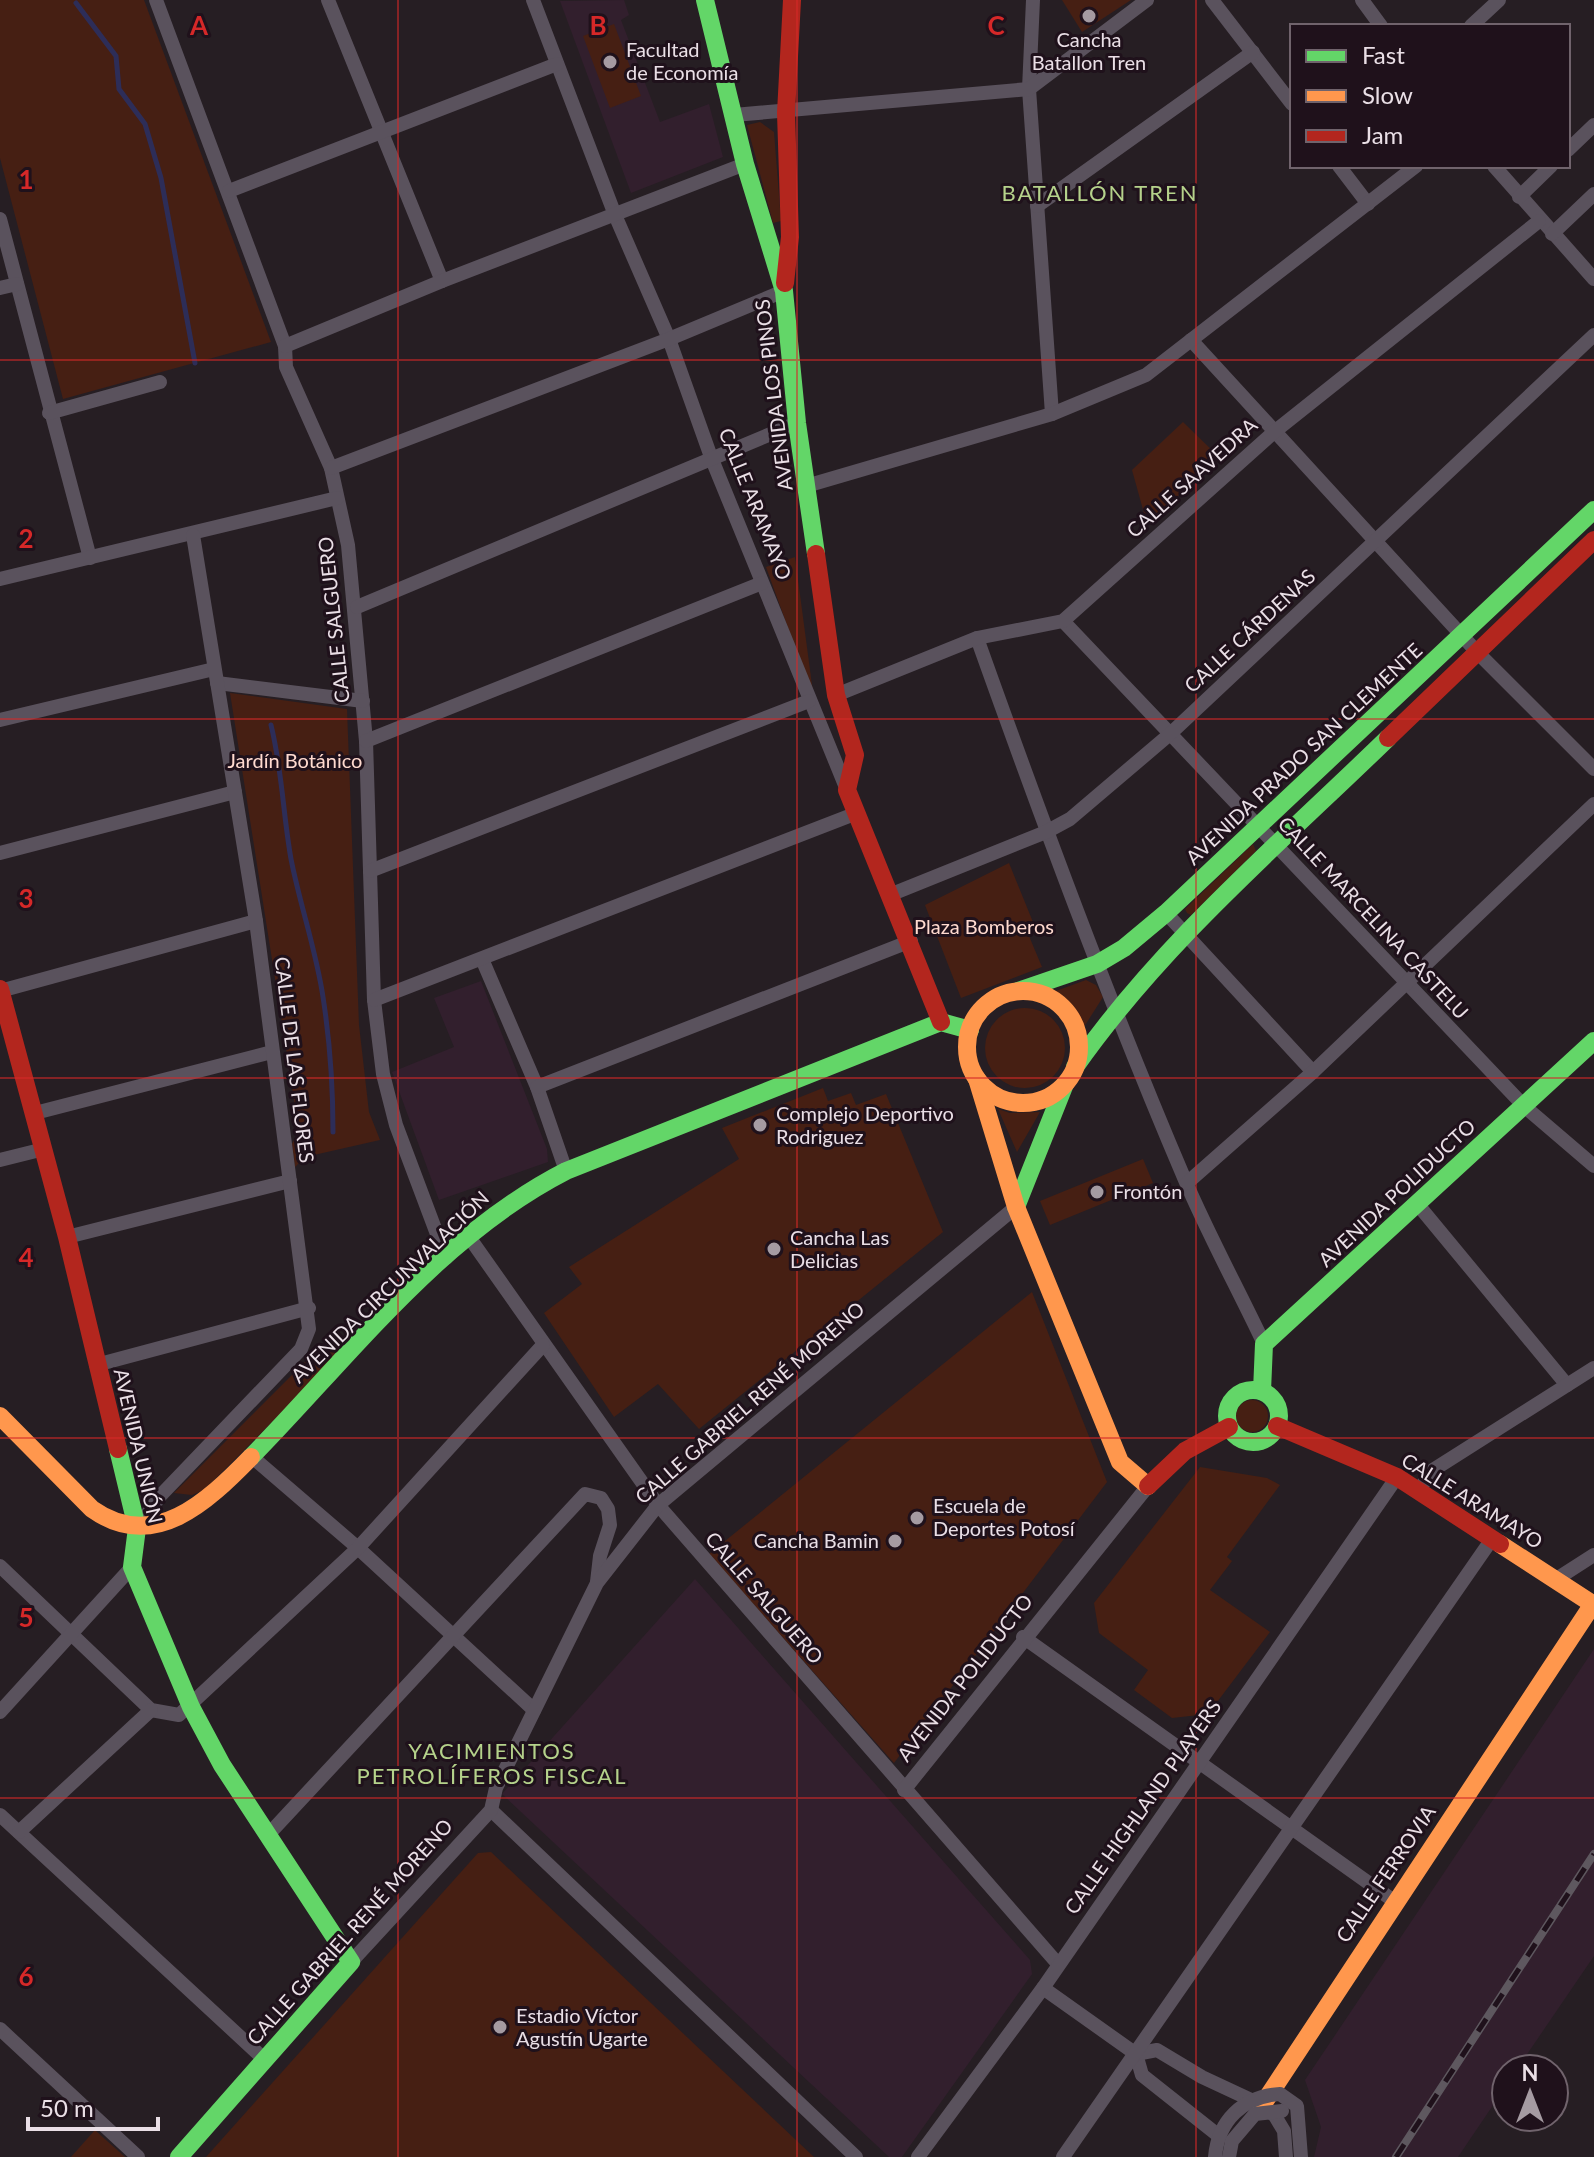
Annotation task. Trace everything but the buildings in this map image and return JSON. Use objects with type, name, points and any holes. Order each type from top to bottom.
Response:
[{"type":"main road","name":"AVENIDA LOS PINOS","points":[[705,0],[745,164],[784,291],[797,423],[836,695],[855,755],[847,790]]},
{"type":"main road","points":[[784,291],[790,237],[786,113],[792,0]]},
{"type":"main road","name":"AVENIDA PRADO SAN CLEMENTE","points":[[1018,991],[1097,964],[1124,948],[1166,913],[1260,828],[1594,510]]},
{"type":"main road","points":[[1016,1207],[1065,1084],[1116,1008],[1184,935],[1594,540]]},
{"type":"main road","name":"CALLE ARAMAYO","points":[[847,790],[892,894],[941,1022]]},
{"type":"main road","name":"AVENIDA UNIÓN","points":[[0,990],[67,1237],[137,1528],[132,1567]]},
{"type":"main road","points":[[1075,1067],[1079,1049],[1076,1030],[1068,1013],[1046,996],[1018,991],[992,999],[982,1008],[970,1030],[967,1057],[977,1079],[1016,1207],[1120,1462],[1148,1486]]},
{"type":"main road","points":[[941,1022],[970,1030]]},
{"type":"main road","name":"AVENIDA CIRCUNVALACIÓN","points":[[137,1528],[167,1522],[192,1508],[251,1456],[446,1258],[520,1195],[566,1171],[941,1022]]},
{"type":"main road","name":"AVENIDA POLIDUCTO","points":[[1264,1344],[1419,1206],[1594,1041]]},
{"type":"main road","points":[[977,1079],[1003,1100],[1020,1103],[1044,1098],[1065,1084]]},
{"type":"main road","points":[[1262,1391],[1264,1344]]},
{"type":"main road","points":[[1249,1390],[1262,1391],[1279,1409],[1277,1426],[1266,1439],[1249,1442],[1234,1434],[1229,1427],[1227,1411],[1236,1396],[1249,1390]]},
{"type":"main road","points":[[0,1416],[97,1514],[118,1526],[137,1528]]},
{"type":"main road","name":"CALLE ARAMAYO","points":[[1277,1426],[1397,1477],[1593,1604]]},
{"type":"main road","name":"AVENIDA POLIDUCTO","points":[[1148,1486],[1171,1459],[1191,1443],[1229,1427]]},
{"type":"main road","points":[[132,1567],[191,1707],[222,1765],[351,1962]]},
{"type":"main road","name":"CALLE FERROVIA","points":[[1229,2157],[1254,2101],[1274,2085],[1593,1604]]},
{"type":"main road","name":"CALLE GABRIEL RENÉ MORENO","points":[[179,2157],[351,1962]]},
{"type":"street","name":"CALLE SALGUERO","points":[[156,0],[285,346],[286,367],[331,468],[348,545],[357,607],[366,741],[374,1000],[383,1074],[396,1125],[446,1258]]},
{"type":"street","points":[[328,0],[442,281]]},
{"type":"street","name":"CALLE ARAMAYO","points":[[533,0],[615,215],[669,339],[711,457],[847,790]]},
{"type":"street","points":[[1033,0],[1029,89],[1052,414]]},
{"type":"street","points":[[734,115],[786,113],[1029,89],[1147,0]]},
{"type":"street","points":[[1212,0],[1290,101]]},
{"type":"street","points":[[1362,0],[1380,24]]},
{"type":"street","points":[[1473,24],[1499,0]]},
{"type":"street","points":[[1037,206],[1253,52]]},
{"type":"street","points":[[229,191],[557,64]]},
{"type":"street","points":[[1570,148],[1594,125]]},
{"type":"street","points":[[285,346],[442,281],[745,164]]},
{"type":"street","points":[[1341,168],[1368,204]]},
{"type":"street","points":[[806,486],[1052,414],[1146,375],[1413,168]]},
{"type":"street","points":[[1496,168],[1539,221],[1594,279]]},
{"type":"street","points":[[1519,197],[1549,168]]},
{"type":"street","points":[[1552,234],[1594,194]]},
{"type":"street","points":[[0,219],[49,413],[90,558]]},
{"type":"street","name":"CALLE SAAVEDRA","points":[[1063,621],[1274,432],[1539,221]]},
{"type":"street","points":[[0,288],[17,284]]},
{"type":"street","points":[[331,468],[669,339],[784,291]]},
{"type":"street","name":"CALLE CÁRDENAS","points":[[892,894],[1046,832],[1070,819],[1170,734],[1594,335]]},
{"type":"street","points":[[1191,340],[1477,652],[1594,769]]},
{"type":"street","points":[[49,413],[160,382]]},
{"type":"street","points":[[357,607],[797,423]]},
{"type":"street","points":[[0,579],[337,498]]},
{"type":"street","name":"CALLE DE LAS FLORES","points":[[137,1528],[161,1495],[301,1349],[309,1329],[309,1308],[256,921],[193,535]]},
{"type":"street","points":[[366,741],[762,583]]},
{"type":"street","points":[[836,695],[977,638],[1063,621]]},
{"type":"street","name":"CALLE MARCELINA CASTELU","points":[[1063,621],[1524,1106],[1594,1166]]},
{"type":"street","points":[[977,638],[1097,964],[1187,1183],[1264,1344]]},
{"type":"street","points":[[0,720],[216,676],[363,701]]},
{"type":"street","points":[[370,871],[809,701]]},
{"type":"street","points":[[0,853],[235,792]]},
{"type":"street","points":[[1187,1183],[1313,1072],[1594,804]]},
{"type":"street","points":[[374,1000],[857,813]]},
{"type":"street","points":[[1166,913],[1313,1072]]},
{"type":"street","points":[[0,990],[256,921]]},
{"type":"street","points":[[537,1087],[911,941]]},
{"type":"street","points":[[482,959],[537,1087],[566,1171]]},
{"type":"street","points":[[35,1113],[272,1052]]},
{"type":"street","points":[[0,1160],[44,1149]]},
{"type":"street","points":[[67,1237],[290,1181]]},
{"type":"street","points":[[1419,1206],[1567,1385]]},
{"type":"street","name":"CALLE GABRIEL RENÉ MORENO","points":[[351,1962],[491,1810],[496,1788],[597,1583],[658,1505],[1016,1207]]},
{"type":"street","name":"CALLE SALGUERO","points":[[469,1237],[658,1505],[1058,1964]]},
{"type":"street","points":[[96,1365],[309,1308]]},
{"type":"street","points":[[0,1566],[151,1710],[179,1715],[358,1548],[543,1345]]},
{"type":"street","points":[[1418,1491],[1433,1470],[1594,1368]]},
{"type":"street","points":[[251,1456],[358,1548],[534,1710]]},
{"type":"street","name":"CALLE HIGHLAND PLAYERS","points":[[918,2157],[1043,1988],[1397,1477]]},
{"type":"street","name":"AVENIDA POLIDUCTO","points":[[904,1790],[1023,1637],[1148,1486]]},
{"type":"street","points":[[268,1835],[585,1494],[601,1498],[610,1515],[597,1583]]},
{"type":"street","points":[[1063,2157],[1492,1539]]},
{"type":"street","points":[[1555,1580],[1594,1555]]},
{"type":"street","points":[[0,1712],[132,1567]]},
{"type":"street","points":[[1023,1637],[1394,1901]]},
{"type":"street","points":[[19,1832],[151,1710]]},
{"type":"street","points":[[491,1810],[856,2157]]},
{"type":"street","points":[[0,1815],[264,2059]]},
{"type":"street","points":[[1043,1988],[1136,2054],[1142,2075],[1219,2136]]},
{"type":"street","points":[[0,2029],[138,2157]]},
{"type":"street","points":[[1136,2054],[1157,2050],[1254,2101],[1275,2116],[1284,2131],[1286,2157]]},
{"type":"street","points":[[1215,2157],[1225,2122],[1248,2101],[1280,2094],[1297,2106],[1301,2157]]},
{"type":"street","points":[[1207,2157],[1219,2136],[1254,2101]]},
{"type":"street","points":[[1229,2157],[1232,2141],[1255,2114],[1282,2111],[1297,2118],[1301,2130],[1301,2157]]},
{"type":"shaded area","name":"Facultad de Economía","points":[[624,0],[629,15],[621,20],[660,122],[709,104],[723,157],[631,193],[560,1]]},
{"type":"shaded area","points":[[481,981],[547,1149],[548,1162],[439,1200],[392,1072],[454,1047],[434,998]]},
{"type":"shaded area","points":[[695,1579],[1030,1960],[1032,1974],[902,2157],[889,2157],[502,1794]]},
{"type":"shaded area","points":[[1594,1649],[1594,1956],[1528,2053],[1490,2053],[1490,2110],[1458,2157],[1314,2157],[1321,2127],[1305,2080]]},
{"type":"green space","points":[[0,0],[144,0],[271,342],[63,399],[0,158]]},
{"type":"green space","name":"Cancha Batallon Tren","points":[[1062,0],[1131,0],[1082,32]]},
{"type":"green space","points":[[614,24],[641,96],[610,108],[583,36]]},
{"type":"green space","points":[[760,122],[774,132],[781,221],[773,223],[747,125]]},
{"type":"green space","points":[[1183,422],[1220,458],[1147,524],[1132,470]]},
{"type":"green space","points":[[795,557],[814,700],[766,567]]},
{"type":"green space","name":"Jardín Botánico","points":[[230,693],[347,709],[359,1025],[369,1112],[380,1140],[305,1157],[295,1167],[292,1144],[299,1131]]},
{"type":"green space","points":[[1253,844],[1256,851],[1191,915],[1187,913],[1185,909]]},
{"type":"green space","name":"Plaza Bomberos","points":[[1009,863],[1035,927],[1029,936],[1042,967],[961,998],[925,905]]},
{"type":"green space","points":[[1086,980],[1096,985],[1103,997],[1084,1027],[1067,1000],[1053,992]]},
{"type":"green space","points":[[1017,1008],[1033,1008],[1054,1019],[1065,1040],[1065,1056],[1054,1077],[1033,1088],[1017,1088],[1003,1082],[991,1070],[985,1056],[985,1040],[991,1026],[1003,1014]]},
{"type":"green space","points":[[823,1088],[828,1101],[851,1093],[856,1105],[886,1094],[943,1232],[699,1429],[658,1384],[614,1417],[544,1313],[582,1284],[569,1267],[739,1159],[722,1128]]},
{"type":"green space","points":[[998,1109],[1010,1113],[1040,1112],[1017,1152]]},
{"type":"green space","name":"Frontón","points":[[1143,1159],[1153,1183],[1050,1225],[1040,1201]]},
{"type":"green space","name":"Escuela de Deportes Potosí","points":[[1032,1292],[1107,1482],[894,1763],[709,1554]]},
{"type":"green space","points":[[325,1342],[343,1351],[204,1490],[192,1495],[174,1493]]},
{"type":"green space","points":[[1252,1400],[1263,1405],[1268,1416],[1263,1427],[1252,1432],[1241,1427],[1236,1416],[1241,1405]]},
{"type":"green space","points":[[1200,1467],[1267,1478],[1280,1485],[1227,1557],[1232,1561],[1210,1590],[1270,1632],[1208,1714],[1172,1718],[1134,1690],[1148,1670],[1099,1633],[1094,1603]]},
{"type":"green space","name":"Estadio Víctor Agustín Ugarte","points":[[491,1852],[814,2157],[206,2157],[478,1853]]},
{"type":"green space","points":[[95,2130],[97,2132],[125,2157],[71,2157]]},
{"type":"waterway","points":[[76,3],[116,56],[119,89],[145,124],[161,178],[195,363]]},
{"type":"waterway","points":[[271,725],[291,859],[323,997],[331,1064],[333,1132]]},
{"type":"railway","points":[[1396,2157],[1594,1854]]},
{"type":"traffic: fast","points":[[705,0],[745,164],[784,291],[797,423],[816,554]]},
{"type":"traffic: fast","points":[[1018,991],[1097,964],[1124,948],[1166,913],[1594,510]]},
{"type":"traffic: fast","points":[[1075,1067],[1145,978],[1184,936],[1388,738]]},
{"type":"traffic: fast","points":[[251,1457],[436,1264],[520,1198],[566,1171],[941,1022],[970,1030]]},
{"type":"traffic: fast","points":[[1262,1391],[1264,1344],[1594,1041]]},
{"type":"traffic: fast","points":[[1016,1207],[1065,1084]]},
{"type":"traffic: fast","points":[[1253,1390],[1272,1397],[1279,1416],[1272,1435],[1253,1442],[1234,1435],[1227,1416],[1234,1397],[1253,1390]]},
{"type":"traffic: fast","points":[[118,1449],[137,1528],[132,1567],[191,1707],[222,1765],[351,1962],[179,2157]]},
{"type":"traffic: slow","points":[[1023,991],[1044,995],[1063,1007],[1075,1026],[1079,1047],[1075,1068],[1063,1087],[1044,1099],[1023,1103],[1002,1099],[983,1087],[971,1068],[967,1047],[971,1026],[983,1007],[1002,995],[1023,991]]},
{"type":"traffic: slow","points":[[977,1079],[1016,1207],[1120,1462],[1148,1486]]},
{"type":"traffic: slow","points":[[0,1416],[92,1509],[115,1521],[137,1526],[158,1524],[198,1505],[251,1457]]},
{"type":"traffic: slow","points":[[1500,1544],[1594,1605]]},
{"type":"traffic: slow","points":[[1259,2110],[1593,1604]]},
{"type":"traffic: jam","points":[[785,283],[790,237],[786,113],[792,0]]},
{"type":"traffic: jam","points":[[1388,738],[1594,540]]},
{"type":"traffic: jam","points":[[816,554],[836,695],[855,755],[847,790],[941,1022]]},
{"type":"traffic: jam","points":[[0,989],[67,1237],[118,1449]]},
{"type":"traffic: jam","points":[[1277,1426],[1397,1477],[1500,1544]]},
{"type":"traffic: jam","points":[[1148,1486],[1185,1451],[1229,1427]]},
{"type":"place","name":"Cancha Batallon Tren","points":[[1089,16]]},
{"type":"place","name":"Facultad de Economía","points":[[610,62]]},
{"type":"place","name":"Complejo Deportivo Rodriguez","points":[[760,1125]]},
{"type":"place","name":"Frontón","points":[[1097,1192]]},
{"type":"place","name":"Cancha Las Delicias","points":[[774,1249]]},
{"type":"place","name":"Escuela de Deportes Potosí","points":[[917,1518]]},
{"type":"place","name":"Cancha Bamin","points":[[895,1541]]},
{"type":"place","name":"Estadio Víctor Agustín Ugarte","points":[[500,2027]]},
{"type":"district","name":"BATALLÓN TREN","points":[[1100,193]]},
{"type":"district","name":"YACIMIENTOS PETROLÍFEROS FISCAL","points":[[492,1764]]}]
